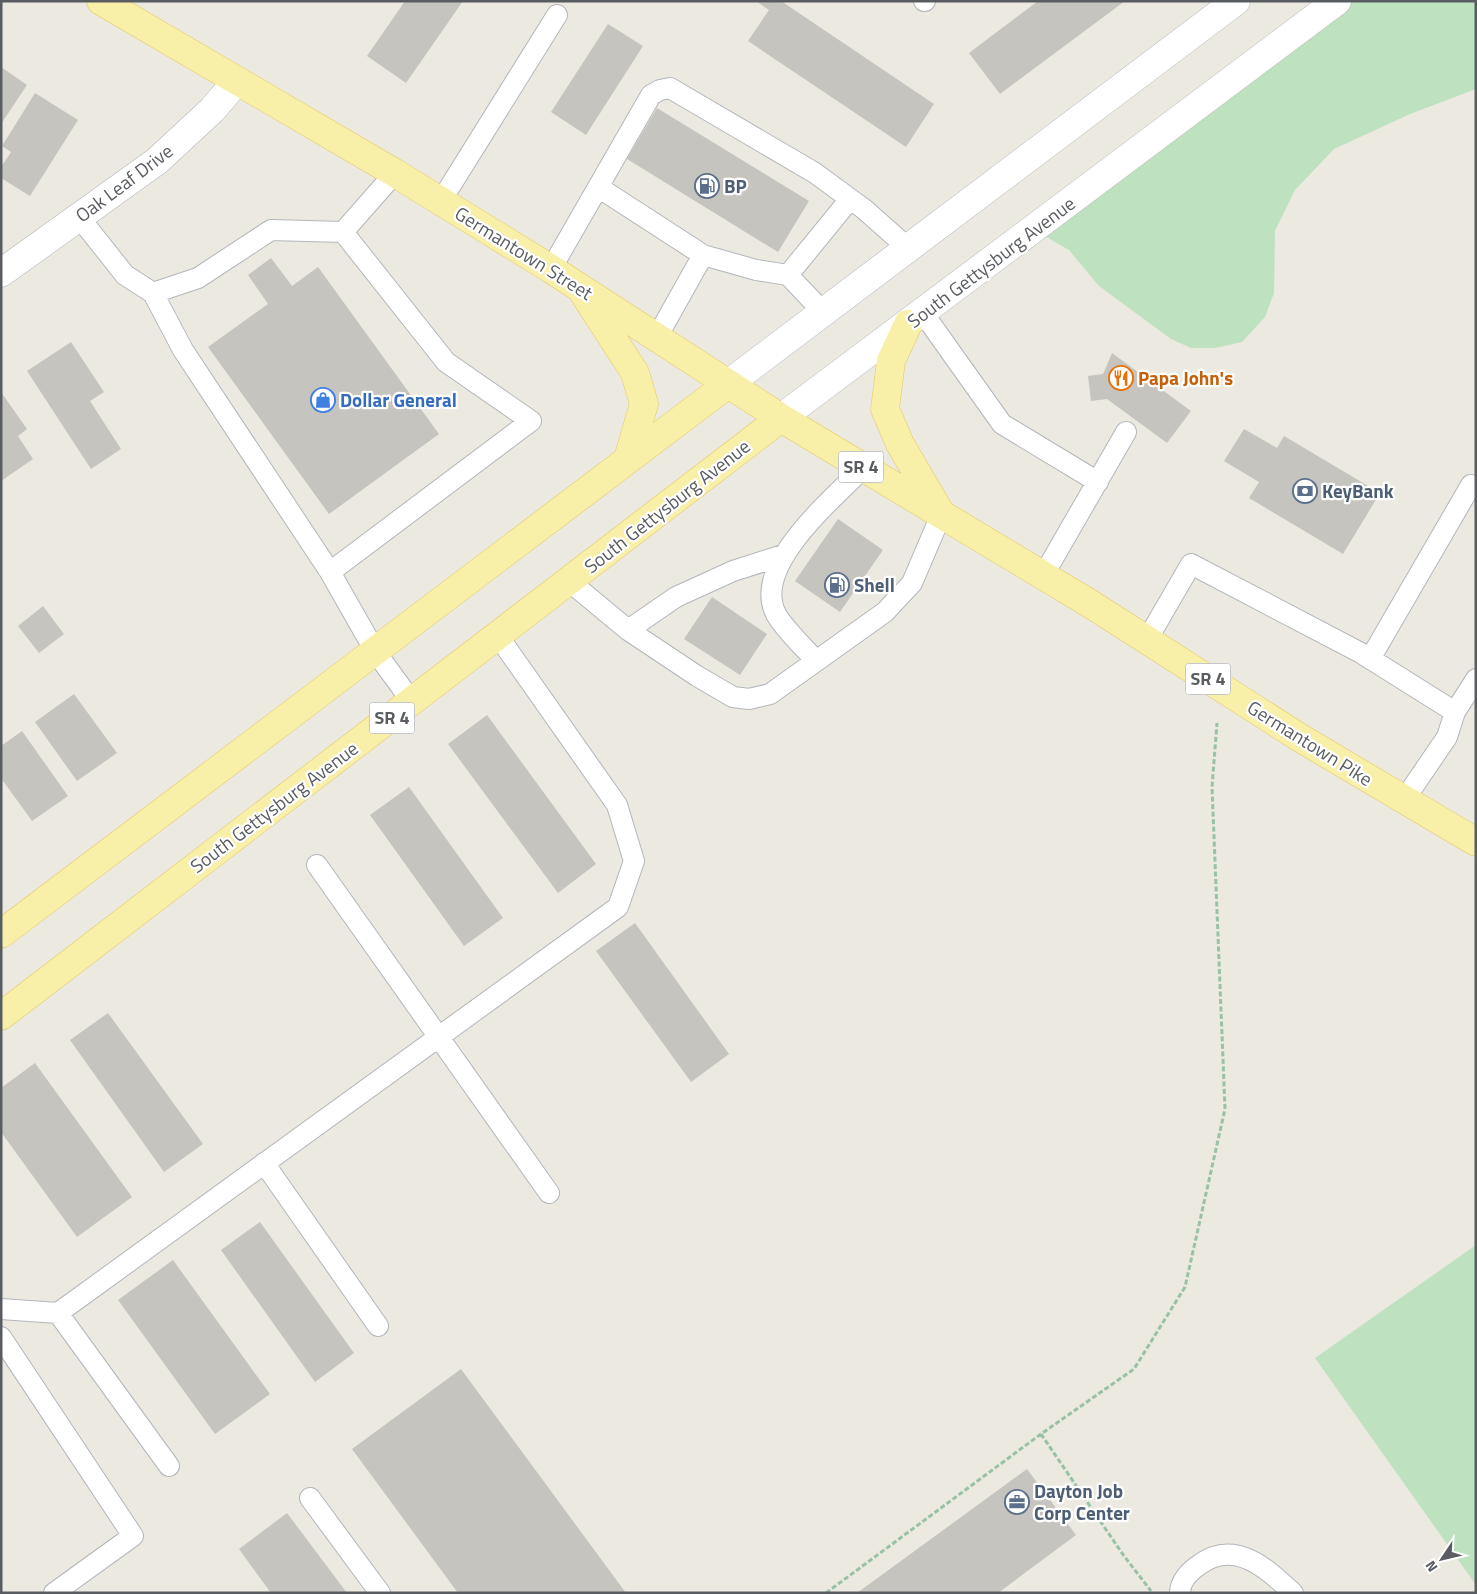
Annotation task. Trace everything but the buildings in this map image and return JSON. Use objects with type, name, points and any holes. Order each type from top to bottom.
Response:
[{"type":"main road","name":"Germantown Street","points":[[101,1],[441,201],[579,286],[781,418],[941,515]]},
{"type":"main road","points":[[1,934],[1236,1]]},
{"type":"main road","name":"South Gettysburg Avenue","points":[[1,1016],[781,418],[1337,1]]},
{"type":"main road","name":"Oak Leaf Drive","points":[[2,270],[157,161],[184,137],[237,80]]},
{"type":"main road","points":[[579,286],[635,373],[644,404],[628,459]]},
{"type":"main road","points":[[916,318],[891,361],[885,409],[900,444],[941,515]]},
{"type":"main road","name":"Germantown Pike","points":[[941,515],[1147,640],[1404,800],[1476,842]]},
{"type":"lane","points":[[441,201],[556,15]]},
{"type":"lane","points":[[551,269],[650,95],[670,88],[815,173],[850,199],[908,248]]},
{"type":"lane","points":[[344,232],[395,173]]},
{"type":"lane","points":[[598,187],[703,255],[756,270],[788,275],[823,312]]},
{"type":"lane","points":[[788,275],[850,199]]},
{"type":"lane","points":[[79,217],[125,275],[153,293],[183,350],[330,572],[374,651],[412,702]]},
{"type":"lane","points":[[153,293],[198,278],[271,230],[344,232]]},
{"type":"lane","points":[[330,572],[532,421],[446,362],[344,232]]},
{"type":"lane","points":[[657,337],[703,255]]},
{"type":"lane","points":[[916,318],[1002,424],[1098,482]]},
{"type":"lane","points":[[1043,576],[1126,432]]},
{"type":"lane","points":[[816,661],[776,614],[770,589],[783,555],[863,468]]},
{"type":"lane","points":[[1370,659],[1471,485],[1476,488]]},
{"type":"lane","points":[[569,581],[628,630],[697,676],[733,697],[749,699],[770,694],[885,612],[912,583],[941,515]]},
{"type":"lane","points":[[628,630],[676,597],[733,571],[783,555]]},
{"type":"lane","points":[[1147,640],[1192,564],[1246,590],[1370,659],[1455,712]]},
{"type":"lane","points":[[1,1309],[58,1313],[618,907],[634,861],[617,805],[498,636]]},
{"type":"lane","points":[[1404,800],[1447,737],[1455,712],[1476,679]]},
{"type":"lane","points":[[317,865],[549,1193]]},
{"type":"lane","points":[[264,1163],[378,1326]]},
{"type":"lane","points":[[58,1313],[169,1466]]},
{"type":"lane","points":[[1,1337],[133,1536],[54,1593]]},
{"type":"lane","points":[[310,1498],[380,1593]]},
{"type":"lane","points":[[1180,1593],[1180,1586],[1190,1571],[1206,1560],[1223,1554],[1242,1555],[1263,1566],[1293,1593]]},
{"type":"path","points":[[826,1593],[1041,1434],[1134,1369],[1186,1287],[1225,1109],[1212,787],[1220,687]]},
{"type":"path","points":[[1041,1434],[1124,1556],[1152,1593]]},
{"type":"green space","points":[[1337,1],[1476,1],[1476,89],[1410,114],[1334,149],[1295,190],[1275,231],[1274,293],[1265,317],[1242,342],[1215,348],[1191,348],[1171,339],[1099,286],[1069,250],[1034,230]]},
{"type":"green space","points":[[1476,1245],[1476,1585],[1315,1358]]},
{"type":"place","name":"BP","points":[[707,186]]},
{"type":"place","name":"Papa John's","points":[[1121,378]]},
{"type":"place","name":"Dollar General","points":[[323,400]]},
{"type":"place","name":"KeyBank","points":[[1305,491]]},
{"type":"place","name":"Shell","points":[[837,585]]},
{"type":"place","name":"Dayton Job Corp Center","points":[[1017,1502]]}]
